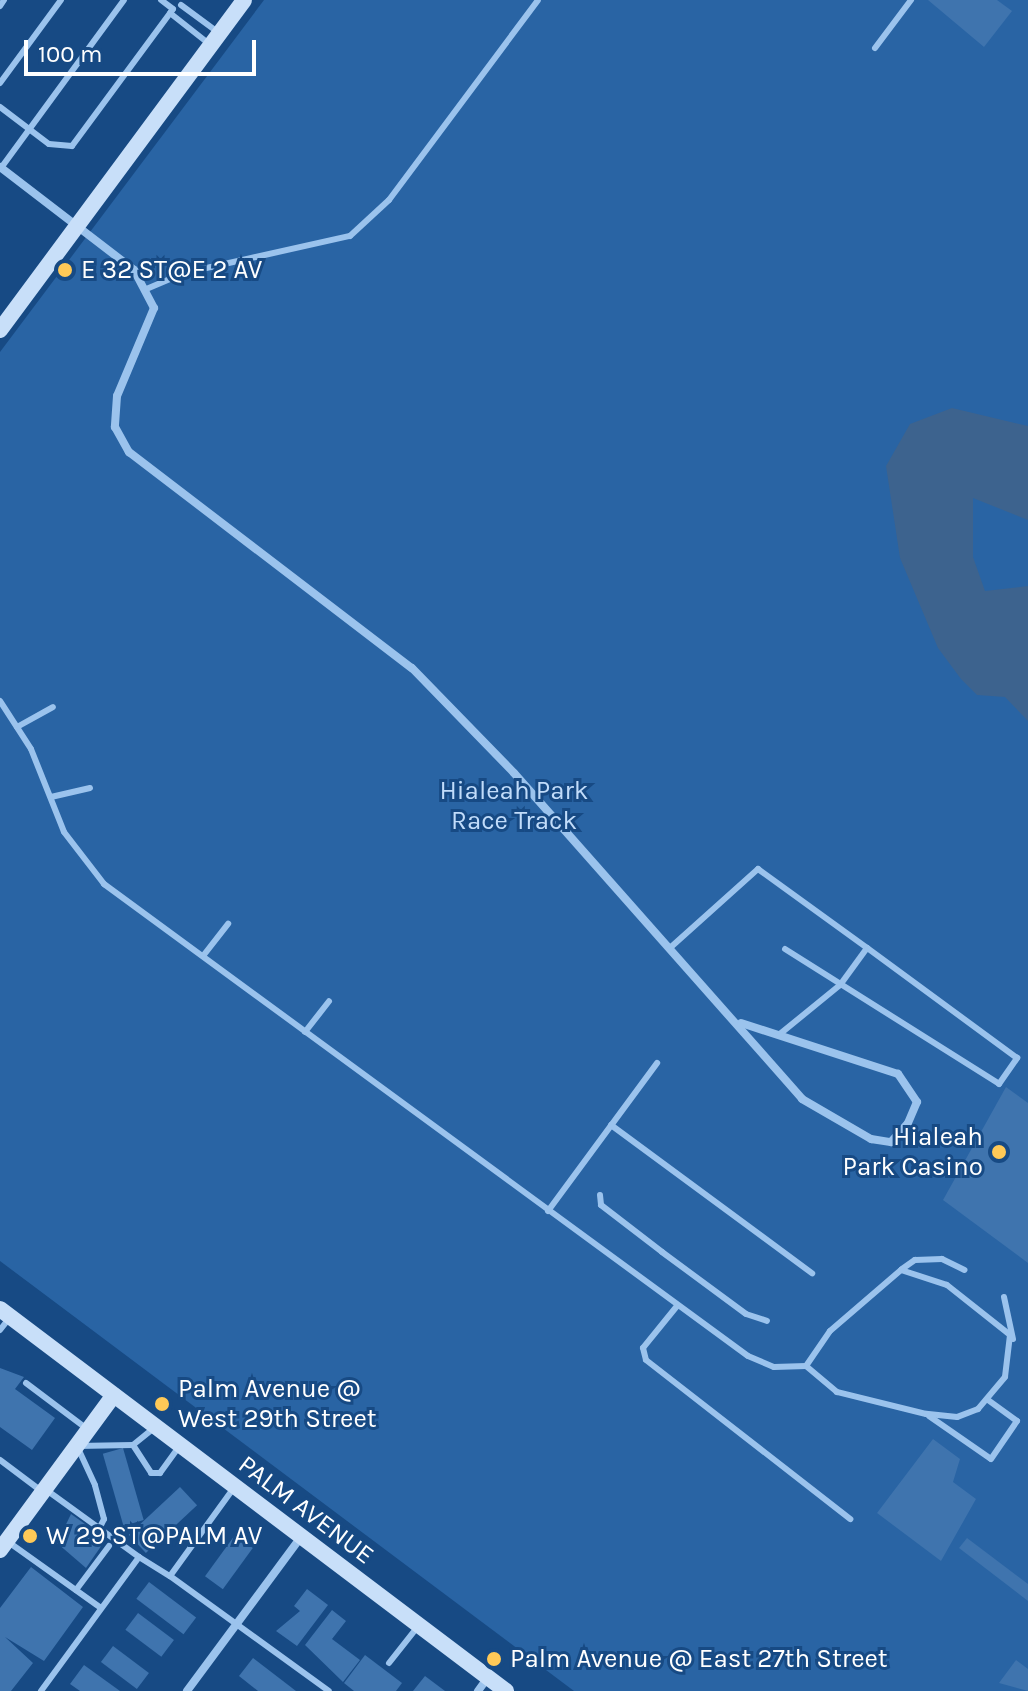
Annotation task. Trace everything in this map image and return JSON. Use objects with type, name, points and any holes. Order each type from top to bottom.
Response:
[{"type":"main road","points":[[0,330],[244,0]]},
{"type":"main road","name":"PALM AVENUE","points":[[3,1318],[114,1395],[419,1625],[483,1684],[506,1691]]},
{"type":"main road","points":[[4,1545],[114,1395]]},
{"type":"street","points":[[1,167],[134,270],[154,308],[117,396],[115,427],[129,452],[412,668],[741,1023],[802,1099],[838,1123],[891,1142],[908,1123],[917,1102],[898,1074],[741,1023]]},
{"type":"street","points":[[187,1691],[301,1536]]},
{"type":"lane","points":[[0,6],[4,0]]},
{"type":"lane","points":[[0,83],[61,0]]},
{"type":"lane","points":[[1,167],[124,0]]},
{"type":"lane","points":[[161,0],[171,11],[214,39]]},
{"type":"lane","points":[[144,290],[184,273],[350,236],[389,200],[538,0]]},
{"type":"lane","points":[[875,48],[911,0]]},
{"type":"lane","points":[[0,107],[49,144],[72,146],[171,11],[183,2],[214,39]]},
{"type":"lane","points":[[0,701],[17,727],[84,864],[305,1032],[748,1356],[774,1367],[806,1366],[837,1392],[926,1414],[957,1417],[988,1400],[1005,1377],[1012,1346],[1004,1297]]},
{"type":"lane","points":[[17,727],[53,707]]},
{"type":"lane","points":[[51,797],[90,788]]},
{"type":"lane","points":[[671,947],[758,869],[1017,1058],[999,1084],[785,949]]},
{"type":"lane","points":[[203,956],[228,924]]},
{"type":"lane","points":[[780,1034],[840,985],[867,948]]},
{"type":"lane","points":[[305,1032],[329,1001]]},
{"type":"lane","points":[[548,1211],[657,1063]]},
{"type":"lane","points":[[611,1125],[812,1273]]},
{"type":"lane","points":[[600,1195],[601,1205],[662,1252],[746,1314],[767,1321]]},
{"type":"lane","points":[[806,1366],[830,1331],[915,1260],[942,1259],[965,1270]]},
{"type":"lane","points":[[901,1270],[947,1285],[1000,1323],[1012,1346]]},
{"type":"lane","points":[[677,1306],[643,1348],[646,1360],[850,1519]]},
{"type":"lane","points":[[26,1383],[88,1430]]},
{"type":"lane","points":[[926,1414],[991,1459],[1017,1421],[988,1400]]},
{"type":"lane","points":[[99,1529],[104,1519],[95,1485],[77,1446],[133,1445],[155,1426]]},
{"type":"lane","points":[[133,1445],[151,1473],[160,1473],[180,1445]]},
{"type":"lane","points":[[0,1460],[237,1623],[329,1691]]},
{"type":"lane","points":[[170,1576],[235,1487]]},
{"type":"lane","points":[[4,1545],[101,1608]]},
{"type":"lane","points":[[76,1590],[109,1546]]},
{"type":"lane","points":[[41,1691],[139,1557]]},
{"type":"lane","points":[[389,1663],[419,1625]]},
{"type":"green space","name":"Hialeah Park Race Track","points":[[264,0],[1028,0],[1028,1691],[574,1691],[0,1261],[0,352]]},
{"type":"shaded area","points":[[952,408],[1028,426],[1028,520],[973,498],[973,557],[985,591],[1028,586],[1028,721],[1005,697],[977,695],[961,679],[938,648],[900,558],[886,466],[910,424]]},
{"type":"building","points":[[928,0],[997,0],[1012,11],[984,47]]},
{"type":"building","name":"Hialeah Park Casino","points":[[1006,1087],[1028,1103],[1028,1263],[943,1200]]},
{"type":"building","points":[[0,1368],[24,1377],[15,1389],[55,1418],[32,1450],[0,1427]]},
{"type":"building","points":[[933,1439],[960,1459],[953,1482],[976,1499],[941,1561],[877,1513]]},
{"type":"building","points":[[123,1448],[144,1520],[123,1526],[103,1454]]},
{"type":"building","points":[[180,1487],[197,1505],[146,1553],[129,1535]]},
{"type":"building","points":[[71,1514],[106,1539],[86,1568],[57,1543]]},
{"type":"building","points":[[235,1535],[253,1548],[223,1589],[205,1576]]},
{"type":"building","points":[[967,1538],[1028,1584],[1028,1601],[959,1548]]},
{"type":"building","points":[[31,1567],[83,1607],[44,1661],[5,1637],[33,1663],[11,1691],[0,1691],[0,1608]]},
{"type":"building","points":[[149,1582],[196,1618],[183,1634],[136,1599]]},
{"type":"building","points":[[307,1589],[328,1605],[297,1646],[276,1631],[300,1611],[294,1606]]},
{"type":"building","points":[[332,1610],[346,1621],[332,1639],[360,1660],[343,1682],[305,1645]]},
{"type":"building","points":[[138,1613],[174,1640],[161,1657],[125,1630]]},
{"type":"building","points":[[113,1646],[149,1673],[137,1689],[101,1662]]},
{"type":"building","points":[[365,1655],[402,1683],[396,1691],[354,1691],[344,1683]]},
{"type":"building","points":[[253,1658],[296,1691],[258,1691],[239,1676]]},
{"type":"building","points":[[1016,1660],[1028,1669],[1028,1691],[999,1683]]},
{"type":"building","points":[[84,1665],[120,1691],[80,1691],[70,1684]]},
{"type":"building","points":[[425,1676],[445,1691],[413,1691]]},
{"type":"place","name":"E 32 ST@E 2 AV","points":[[65,270]]},
{"type":"place","name":"Hialeah Park Casino","points":[[999,1152]]},
{"type":"place","name":"Palm Avenue @ West 29th Street","points":[[162,1404]]},
{"type":"place","name":"W 29 ST@PALM AV","points":[[30,1536]]},
{"type":"place","name":"Palm Avenue @ East 27th Street","points":[[494,1659]]}]
